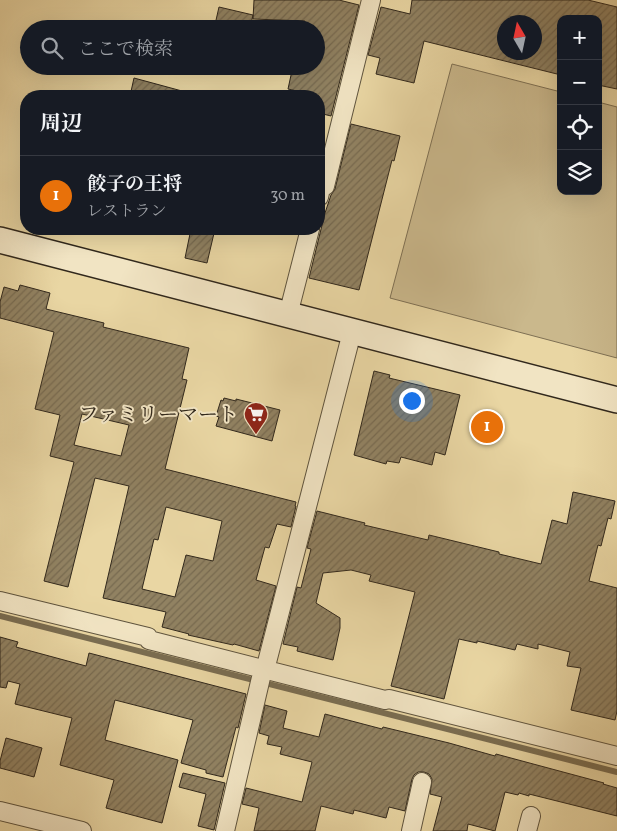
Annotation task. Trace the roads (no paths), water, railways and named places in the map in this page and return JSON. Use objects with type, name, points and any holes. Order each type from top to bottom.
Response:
[{"type":"street","points":[[325,186],[371,0]]},
{"type":"street","points":[[288,315],[308,235]]},
{"type":"street","points":[[0,240],[617,400]]},
{"type":"street","points":[[225,831],[257,690],[352,332]]},
{"type":"street","points":[[0,601],[148,637],[149,640],[263,670],[385,700],[389,699],[617,756]]},
{"type":"street","points":[[411,831],[422,782]]},
{"type":"street","points":[[0,811],[82,831]]},
{"type":"waterway","points":[[0,616],[617,772]]},
{"type":"place","name":"餃子の王将","points":[[487,427]]},
{"type":"place","name":"ファミリーマート","points":[[256,435]]}]
